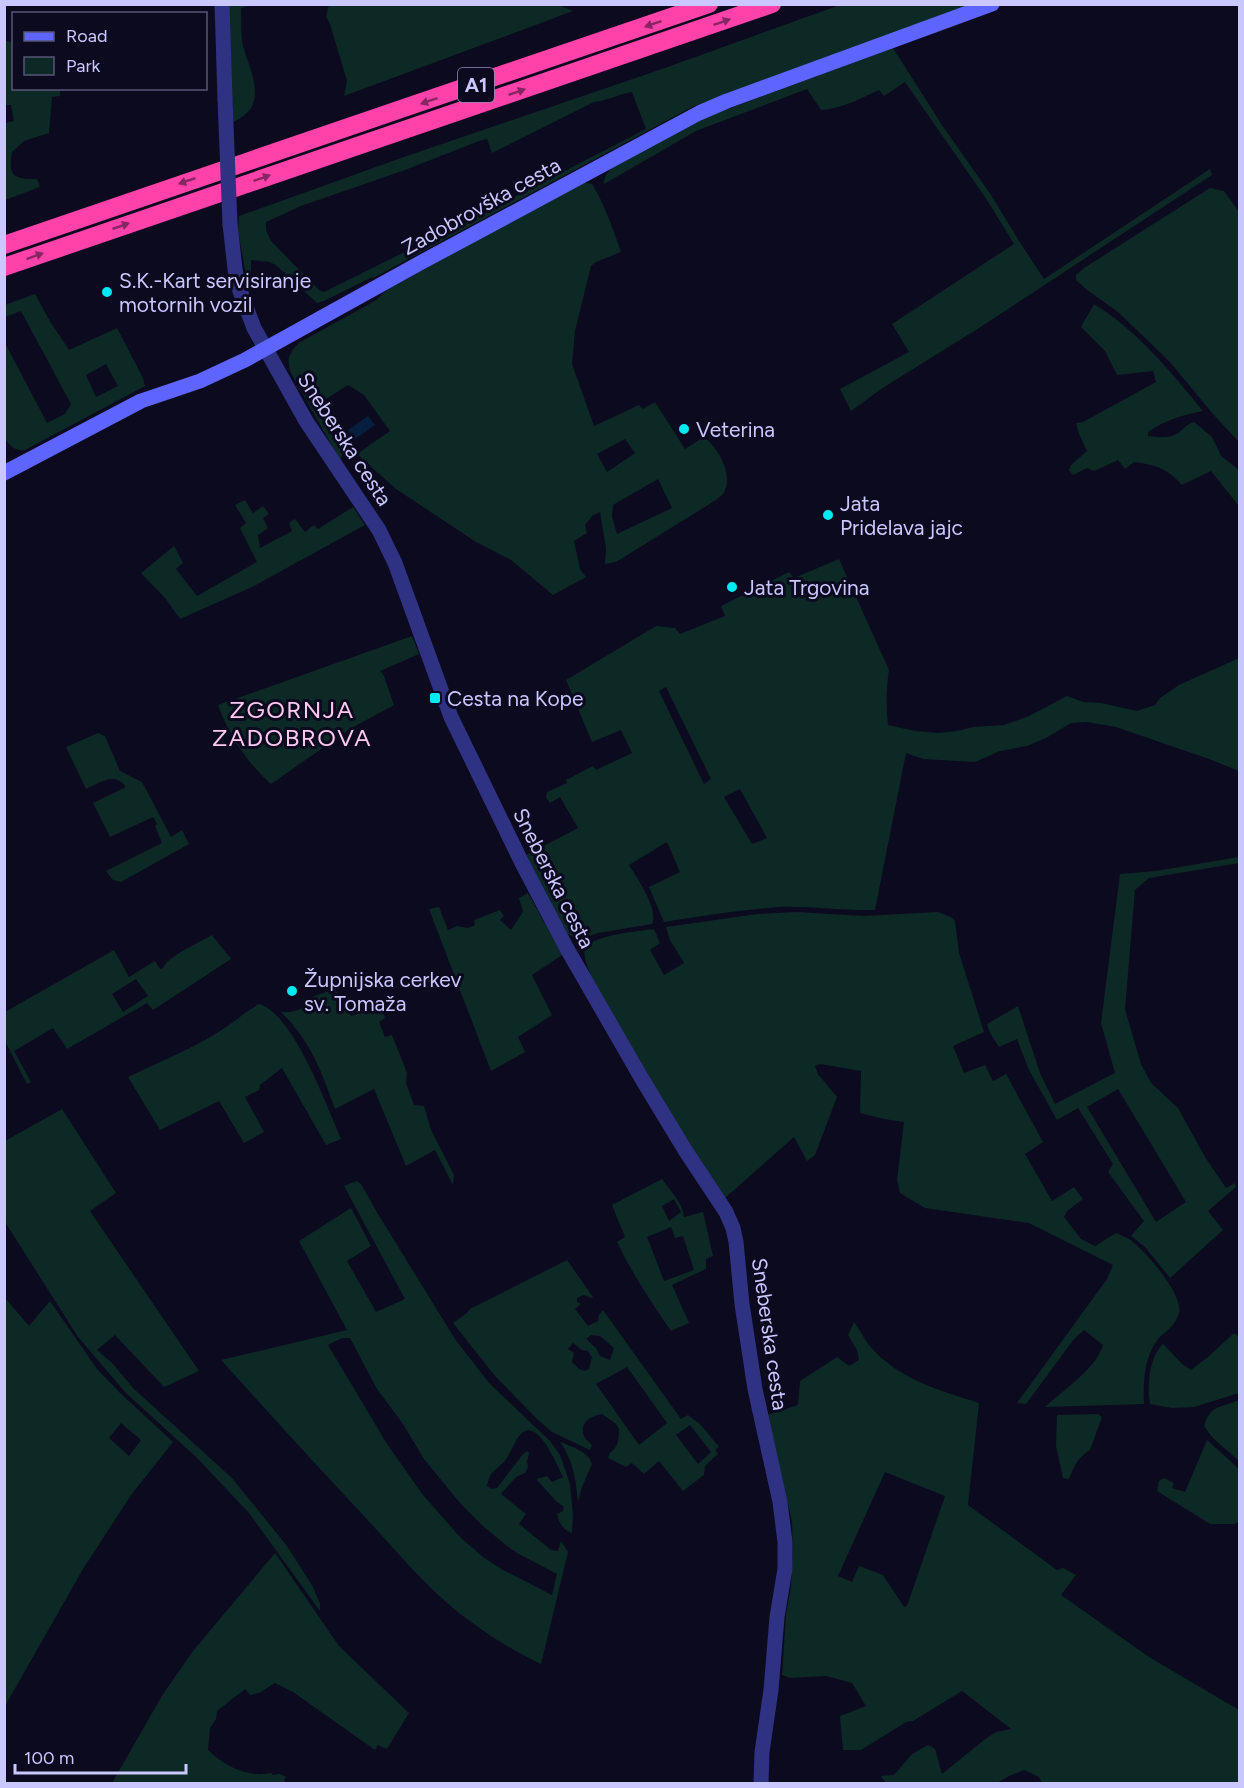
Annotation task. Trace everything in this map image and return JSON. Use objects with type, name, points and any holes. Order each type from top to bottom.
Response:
[{"type":"highway","name":"A1","points":[[4,245],[709,4]]},
{"type":"highway","name":"A1","points":[[4,267],[772,4]]},
{"type":"main road","name":"Zadobrovška cesta","points":[[4,473],[126,408],[154,395],[200,381],[265,349],[699,113],[992,4]]},
{"type":"street","name":"Sneberska cesta","points":[[222,4],[230,224],[235,269],[250,319],[324,450],[383,538],[395,563],[442,697],[455,727],[562,940],[685,1150],[721,1204],[733,1228],[755,1389],[780,1502],[786,1542],[785,1569],[777,1617],[771,1690],[762,1752],[761,1784]]},
{"type":"green space","points":[[329,4],[427,6],[556,4],[573,11],[344,96],[347,81],[326,17]]},
{"type":"green space","points":[[227,5],[253,5],[241,8],[241,32],[253,78],[255,98],[244,115],[233,122]]},
{"type":"green space","points":[[840,5],[971,5],[692,107],[375,277],[324,301],[317,303],[276,265],[269,262],[251,260],[251,274],[246,275],[238,231],[239,216]],"holes":[[[632,92],[646,129],[324,292],[319,290],[271,241],[266,230],[266,222],[301,206],[405,170],[479,141],[487,139],[492,153],[594,102],[627,93]]]},
{"type":"green space","points":[[5,41],[12,42],[12,90],[60,90],[60,96],[52,97],[49,133],[24,141],[12,152],[11,167],[14,175],[37,179],[40,187],[5,200],[5,123],[14,121],[11,105],[5,105]]},
{"type":"green space","points":[[893,48],[1044,279],[1210,169],[1212,175],[979,328],[881,389],[851,411],[840,389],[909,352],[892,324],[1014,244],[987,200],[905,82],[884,96],[879,90],[844,105],[821,110],[807,89],[696,131],[604,184],[604,181],[607,173],[616,164],[709,116]]},
{"type":"green space","points":[[581,182],[592,184],[605,209],[621,252],[591,266],[575,331],[572,364],[594,426],[639,405],[643,409],[655,402],[685,449],[704,437],[715,448],[726,471],[726,487],[723,494],[616,562],[605,564],[606,548],[600,512],[592,516],[585,525],[587,533],[574,541],[580,569],[586,577],[553,595],[511,560],[476,542],[396,489],[357,454],[390,431],[364,395],[348,385],[318,404],[343,453],[340,460],[291,373],[290,356],[300,342],[375,301],[387,290]],"holes":[[[625,439],[635,453],[607,472],[597,454]],[[658,479],[672,508],[617,534],[612,516],[613,505]]]},
{"type":"green space","points":[[1210,188],[1224,191],[1239,212],[1239,442],[1170,362],[1118,312],[1076,280],[1076,275],[1084,268]]},
{"type":"green space","points":[[35,294],[69,350],[117,328],[145,386],[25,450],[13,448],[5,439],[5,343],[47,423],[65,414],[71,404],[21,311],[5,317],[5,305]],"holes":[[[106,364],[118,386],[96,397],[86,375]]]},
{"type":"green space","points":[[1094,304],[1139,339],[1203,411],[1168,421],[1148,432],[1148,436],[1171,436],[1194,422],[1212,437],[1221,456],[1239,470],[1239,506],[1211,471],[1182,485],[1160,468],[1134,462],[1125,469],[1118,460],[1094,471],[1087,468],[1073,475],[1069,470],[1071,465],[1087,451],[1076,423],[1083,422],[1156,382],[1153,371],[1117,375],[1105,351],[1081,327]]},
{"type":"green space","points":[[245,500],[253,513],[263,506],[269,514],[263,518],[268,528],[258,535],[260,548],[292,531],[289,523],[295,519],[305,532],[314,525],[318,529],[353,507],[365,525],[252,587],[180,619],[166,599],[141,573],[174,546],[183,563],[176,569],[197,596],[257,562],[240,528],[246,523],[235,505]]},
{"type":"green space","points":[[839,559],[889,670],[888,725],[915,731],[938,733],[1004,725],[1029,716],[1067,696],[1083,702],[1101,703],[1137,711],[1155,705],[1160,698],[1179,685],[1239,658],[1239,771],[1116,727],[1087,722],[1071,723],[1027,746],[1000,751],[975,762],[923,759],[906,753],[875,910],[778,907],[664,922],[649,887],[680,872],[667,842],[629,865],[650,902],[652,924],[598,933],[580,939],[566,933],[526,855],[578,828],[560,797],[550,803],[546,798],[547,792],[567,783],[566,780],[593,766],[596,770],[632,753],[621,730],[592,742],[566,680],[656,626],[675,628],[680,634],[725,616],[721,606],[789,572],[794,578]],"holes":[[[666,687],[711,779],[704,784],[659,691]],[[740,789],[767,838],[752,844],[724,797]]]},
{"type":"green space","points":[[412,636],[419,654],[380,671],[394,705],[350,729],[271,784],[240,748],[218,705]]},
{"type":"green space","points":[[98,733],[105,736],[120,771],[142,782],[171,837],[182,830],[189,844],[121,882],[113,880],[106,871],[162,843],[153,817],[110,837],[93,803],[126,787],[122,782],[112,779],[86,789],[66,747]]},
{"type":"green space","points":[[1239,857],[1239,863],[1149,878],[1135,890],[1125,1009],[1141,1064],[1151,1083],[1178,1108],[1205,1157],[1226,1188],[1235,1183],[1236,1187],[1208,1211],[1223,1230],[1170,1278],[1145,1247],[1131,1236],[1144,1221],[1108,1172],[1113,1164],[1078,1108],[1057,1120],[1028,1068],[1017,1039],[999,1047],[987,1024],[1018,1006],[1040,1073],[1055,1104],[1115,1073],[1101,1023],[1120,874],[1156,871]],"holes":[[[1118,1089],[1186,1202],[1156,1222],[1087,1107]]]},
{"type":"green space","points":[[528,893],[562,955],[532,975],[552,1015],[518,1037],[525,1052],[491,1071],[429,909],[439,907],[448,930],[457,926],[468,928],[475,925],[474,920],[500,910],[504,916],[500,920],[511,930],[523,912],[519,898]]},
{"type":"green space","points":[[797,912],[864,916],[938,912],[955,921],[959,953],[984,1032],[953,1046],[964,1073],[985,1065],[993,1081],[1006,1074],[1043,1142],[1025,1154],[1052,1201],[1074,1187],[1083,1199],[1067,1211],[1064,1217],[1081,1239],[1095,1246],[1116,1233],[1129,1239],[1162,1273],[1179,1305],[1178,1317],[1154,1345],[1147,1361],[1144,1378],[1144,1404],[1045,1407],[1078,1379],[1099,1354],[1103,1345],[1084,1330],[1074,1339],[1026,1404],[1017,1403],[1107,1279],[1113,1265],[1029,1223],[925,1208],[900,1193],[897,1180],[904,1122],[860,1113],[861,1071],[820,1064],[815,1066],[818,1074],[837,1097],[815,1155],[807,1161],[794,1137],[724,1199],[599,992],[588,969],[584,947],[608,936],[654,929],[660,943],[650,950],[664,975],[684,963],[670,940],[666,927],[757,914]]},
{"type":"green space","points":[[212,935],[231,959],[153,1010],[147,1003],[67,1049],[53,1028],[14,1051],[31,1082],[27,1084],[5,1041],[5,1012],[114,950],[129,977],[155,961],[160,969],[163,968],[171,958]],"holes":[[[136,979],[148,996],[123,1012],[112,994]]]},
{"type":"green space","points":[[335,989],[340,998],[344,1000],[351,1016],[381,1007],[385,1018],[379,1022],[385,1037],[392,1035],[407,1073],[406,1083],[414,1105],[424,1106],[431,1130],[454,1175],[453,1185],[435,1150],[406,1166],[374,1089],[335,1109],[308,1046],[281,1012],[300,1009],[312,997]]},
{"type":"green space","points":[[259,1004],[272,1011],[297,1043],[341,1139],[326,1145],[282,1068],[260,1085],[259,1090],[245,1097],[264,1132],[244,1143],[219,1101],[160,1130],[128,1077],[209,1038]]},
{"type":"green space","points":[[62,1109],[116,1193],[90,1211],[199,1371],[164,1387],[115,1335],[97,1350],[113,1364],[133,1388],[232,1478],[287,1546],[313,1587],[320,1604],[320,1611],[249,1513],[197,1458],[126,1393],[78,1337],[5,1222],[5,1141]]},
{"type":"green space","points":[[662,1179],[679,1202],[684,1217],[703,1212],[713,1256],[706,1259],[706,1269],[672,1285],[689,1323],[671,1331],[649,1298],[617,1242],[625,1237],[612,1205]],"holes":[[[674,1199],[681,1212],[669,1221],[662,1206]],[[671,1227],[675,1238],[683,1236],[694,1270],[664,1281],[647,1237]]]},
{"type":"green space","points":[[357,1181],[361,1184],[455,1339],[489,1383],[550,1441],[560,1455],[570,1484],[572,1533],[560,1523],[557,1514],[563,1511],[564,1507],[536,1479],[547,1476],[552,1482],[563,1477],[547,1446],[536,1433],[529,1430],[521,1434],[506,1459],[491,1474],[487,1486],[491,1489],[497,1488],[527,1451],[529,1453],[528,1467],[525,1473],[516,1477],[501,1494],[526,1514],[519,1524],[551,1550],[558,1551],[561,1541],[568,1552],[541,1664],[488,1634],[434,1591],[221,1360],[347,1330],[299,1241],[351,1208],[371,1246],[347,1261],[376,1312],[405,1299],[344,1186]],"holes":[[[342,1338],[350,1338],[377,1389],[403,1424],[424,1459],[460,1503],[507,1546],[557,1574],[552,1595],[483,1557],[460,1537],[423,1495],[387,1444],[328,1345]]]},
{"type":"green space","points":[[567,1260],[593,1297],[584,1295],[577,1298],[577,1302],[581,1304],[575,1309],[588,1326],[598,1321],[603,1310],[681,1419],[688,1415],[700,1424],[719,1447],[715,1450],[718,1454],[705,1466],[704,1475],[683,1491],[659,1461],[644,1474],[632,1463],[626,1467],[608,1458],[618,1443],[619,1429],[602,1414],[590,1418],[583,1426],[584,1435],[592,1445],[590,1450],[552,1432],[495,1376],[453,1323],[470,1309]],"holes":[[[591,1335],[600,1336],[614,1348],[610,1360],[600,1356],[596,1348],[586,1339]],[[573,1343],[582,1350],[588,1351],[592,1357],[589,1369],[585,1371],[579,1369],[572,1362],[574,1353],[568,1349]],[[627,1367],[667,1423],[639,1445],[596,1384]],[[690,1425],[711,1452],[698,1464],[676,1435]]]},
{"type":"green space","points":[[5,1298],[29,1326],[50,1301],[97,1369],[173,1442],[131,1495],[83,1569],[5,1706]],"holes":[[[121,1423],[141,1440],[129,1456],[109,1438]]]},
{"type":"green space","points":[[854,1322],[869,1345],[892,1367],[920,1382],[979,1403],[968,1505],[1057,1570],[1063,1568],[1076,1575],[1061,1595],[1149,1657],[1239,1710],[1239,1783],[1042,1783],[1039,1777],[1024,1770],[997,1783],[886,1783],[881,1776],[894,1775],[912,1754],[928,1745],[935,1749],[942,1774],[996,1732],[1011,1729],[962,1691],[861,1750],[843,1750],[840,1716],[866,1706],[852,1683],[826,1676],[790,1678],[782,1675],[786,1614],[791,1587],[792,1521],[767,1415],[798,1405],[800,1381],[837,1357],[849,1366],[859,1360],[857,1350],[848,1335]],"holes":[[[885,1472],[945,1496],[907,1606],[904,1607],[883,1575],[859,1566],[852,1582],[838,1576]]]},
{"type":"green space","points":[[1234,1333],[1239,1337],[1239,1393],[1194,1407],[1172,1408],[1150,1404],[1150,1372],[1158,1350],[1163,1344],[1191,1370]]},
{"type":"green space","points":[[1239,1400],[1239,1461],[1213,1438],[1204,1426],[1213,1410]]},
{"type":"green space","points":[[1098,1414],[1102,1417],[1090,1450],[1077,1462],[1069,1479],[1063,1478],[1056,1446],[1057,1415]]},
{"type":"green space","points":[[1207,1440],[1239,1469],[1239,1522],[1234,1524],[1210,1524],[1157,1491],[1159,1481],[1164,1478],[1174,1483],[1172,1488],[1185,1492]]},
{"type":"green space","points":[[560,1442],[583,1453],[592,1464],[578,1502],[573,1470]]},
{"type":"green space","points":[[275,1553],[339,1646],[409,1713],[387,1749],[378,1745],[375,1750],[293,1692],[275,1683],[259,1693],[250,1695],[245,1689],[217,1711],[216,1719],[210,1728],[208,1750],[229,1766],[254,1774],[280,1774],[286,1777],[284,1781],[286,1783],[112,1783],[163,1694],[193,1651]]},
{"type":"water","points":[[368,416],[375,425],[355,439],[348,430]]},
{"type":"place","name":"S.K.-Kart servisiranje motornih vozil","points":[[107,292]]},
{"type":"place","name":"Veterina","points":[[684,429]]},
{"type":"place","name":"Jata Pridelava jajc","points":[[828,515]]},
{"type":"place","name":"Jata Trgovina","points":[[732,587]]},
{"type":"place","name":"Cesta na Kope","points":[[435,698]]},
{"type":"place","name":"Župnijska cerkev sv. Tomaža","points":[[292,991]]},
{"type":"district","name":"ZGORNJA ZADOBROVA","points":[[292,723]]}]
